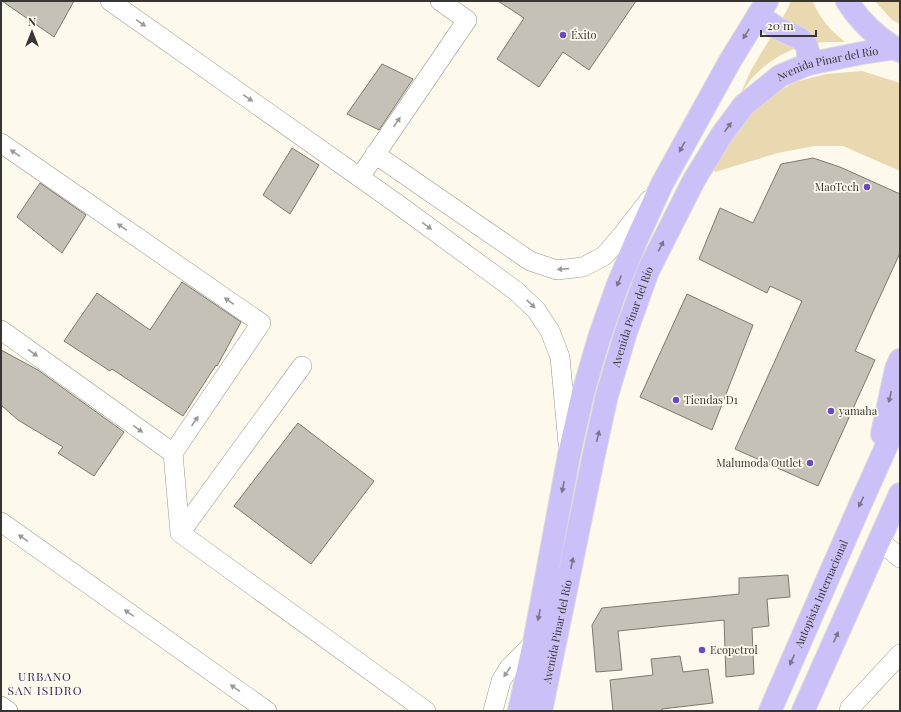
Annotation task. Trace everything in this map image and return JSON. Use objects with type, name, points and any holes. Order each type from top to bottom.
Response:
[{"type":"main road","points":[[847,1],[859,18],[870,29],[897,50]]},
{"type":"main road","points":[[763,8],[778,28],[799,38],[806,44],[808,50],[808,64]]},
{"type":"main road","name":"Avenida Pinar del Río","points":[[519,711],[534,644],[569,456],[583,393],[599,338],[622,274],[662,184],[730,61],[763,8]]},
{"type":"main road","name":"Avenida Pinar del Río","points":[[541,711],[607,395],[626,332],[648,271],[694,180],[744,105],[780,76],[808,64],[862,53],[897,50]]},
{"type":"main road","name":"Autopista Internacional","points":[[873,476],[896,369],[900,360]]},
{"type":"main road","name":"Autopista Internacional","points":[[770,711],[900,416]]},
{"type":"main road","points":[[803,711],[900,494]]},
{"type":"street","points":[[110,1],[396,203],[516,291],[536,310],[550,331],[560,357],[569,456]]},
{"type":"street","points":[[360,177],[467,20],[440,1]]},
{"type":"street","points":[[1,143],[261,323],[173,453],[180,533],[426,711]]},
{"type":"street","points":[[376,154],[530,261],[557,270],[583,267],[604,256],[662,184]]},
{"type":"street","points":[[396,203],[413,180]]},
{"type":"street","points":[[1,330],[173,453]]},
{"type":"street","points":[[180,533],[302,366]]},
{"type":"street","points":[[1,522],[267,711]]},
{"type":"street","points":[[879,540],[900,558]]},
{"type":"street","points":[[493,711],[501,681],[509,668],[534,644]]},
{"type":"street","points":[[850,710],[900,654]]},
{"type":"street","points":[[1,706],[8,711]]},
{"type":"shaded area","points":[[791,1],[813,1],[826,24],[845,42],[826,42],[806,45],[787,52],[769,62],[751,79],[737,102],[751,70]]},
{"type":"shaded area","points":[[875,1],[900,1],[900,24],[892,20]]},
{"type":"shaded area","points":[[862,71],[900,84],[900,171],[843,146],[814,146],[778,153],[715,172],[711,167],[743,120],[767,98],[795,82],[826,74]]},
{"type":"building","points":[[2,1],[74,1],[54,37]]},
{"type":"building","name":"Éxito","points":[[498,1],[636,1],[589,70],[563,52],[539,87],[497,59],[524,18]]},
{"type":"building","points":[[382,64],[413,79],[379,130],[347,114]]},
{"type":"building","points":[[292,148],[319,165],[290,214],[263,195]]},
{"type":"building","points":[[813,158],[840,167],[900,194],[900,253],[855,351],[875,360],[818,486],[735,449],[802,301],[770,286],[767,293],[699,259],[720,208],[753,223],[781,164]]},
{"type":"building","points":[[40,183],[86,215],[62,253],[17,217]]},
{"type":"building","points":[[182,282],[241,322],[217,366],[216,365],[183,416],[112,369],[110,371],[64,341],[97,293],[150,330]]},
{"type":"building","points":[[687,294],[753,325],[712,430],[640,397]]},
{"type":"building","points":[[1,350],[38,370],[124,432],[94,476],[58,453],[63,447],[18,420],[1,405]]},
{"type":"building","points":[[298,423],[374,481],[311,564],[234,506]]},
{"type":"building","points":[[788,575],[790,597],[767,599],[769,626],[752,628],[754,674],[726,677],[724,620],[618,631],[622,670],[596,672],[592,625],[602,608],[739,594],[739,578]]},
{"type":"building","points":[[680,656],[683,672],[708,669],[713,703],[662,709],[662,711],[613,711],[610,680],[653,675],[651,659]]},
{"type":"place","name":"Éxito","points":[[563,35]]},
{"type":"place","name":"MaoTech","points":[[867,187]]},
{"type":"place","name":"Tiendas D1","points":[[676,400]]},
{"type":"place","name":"yamaha","points":[[831,411]]},
{"type":"place","name":"Malumoda Outlet","points":[[810,463]]},
{"type":"place","name":"Ecopetrol","points":[[702,650]]},
{"type":"district","name":"URBANO SAN ISIDRO","points":[[45,684]]}]
